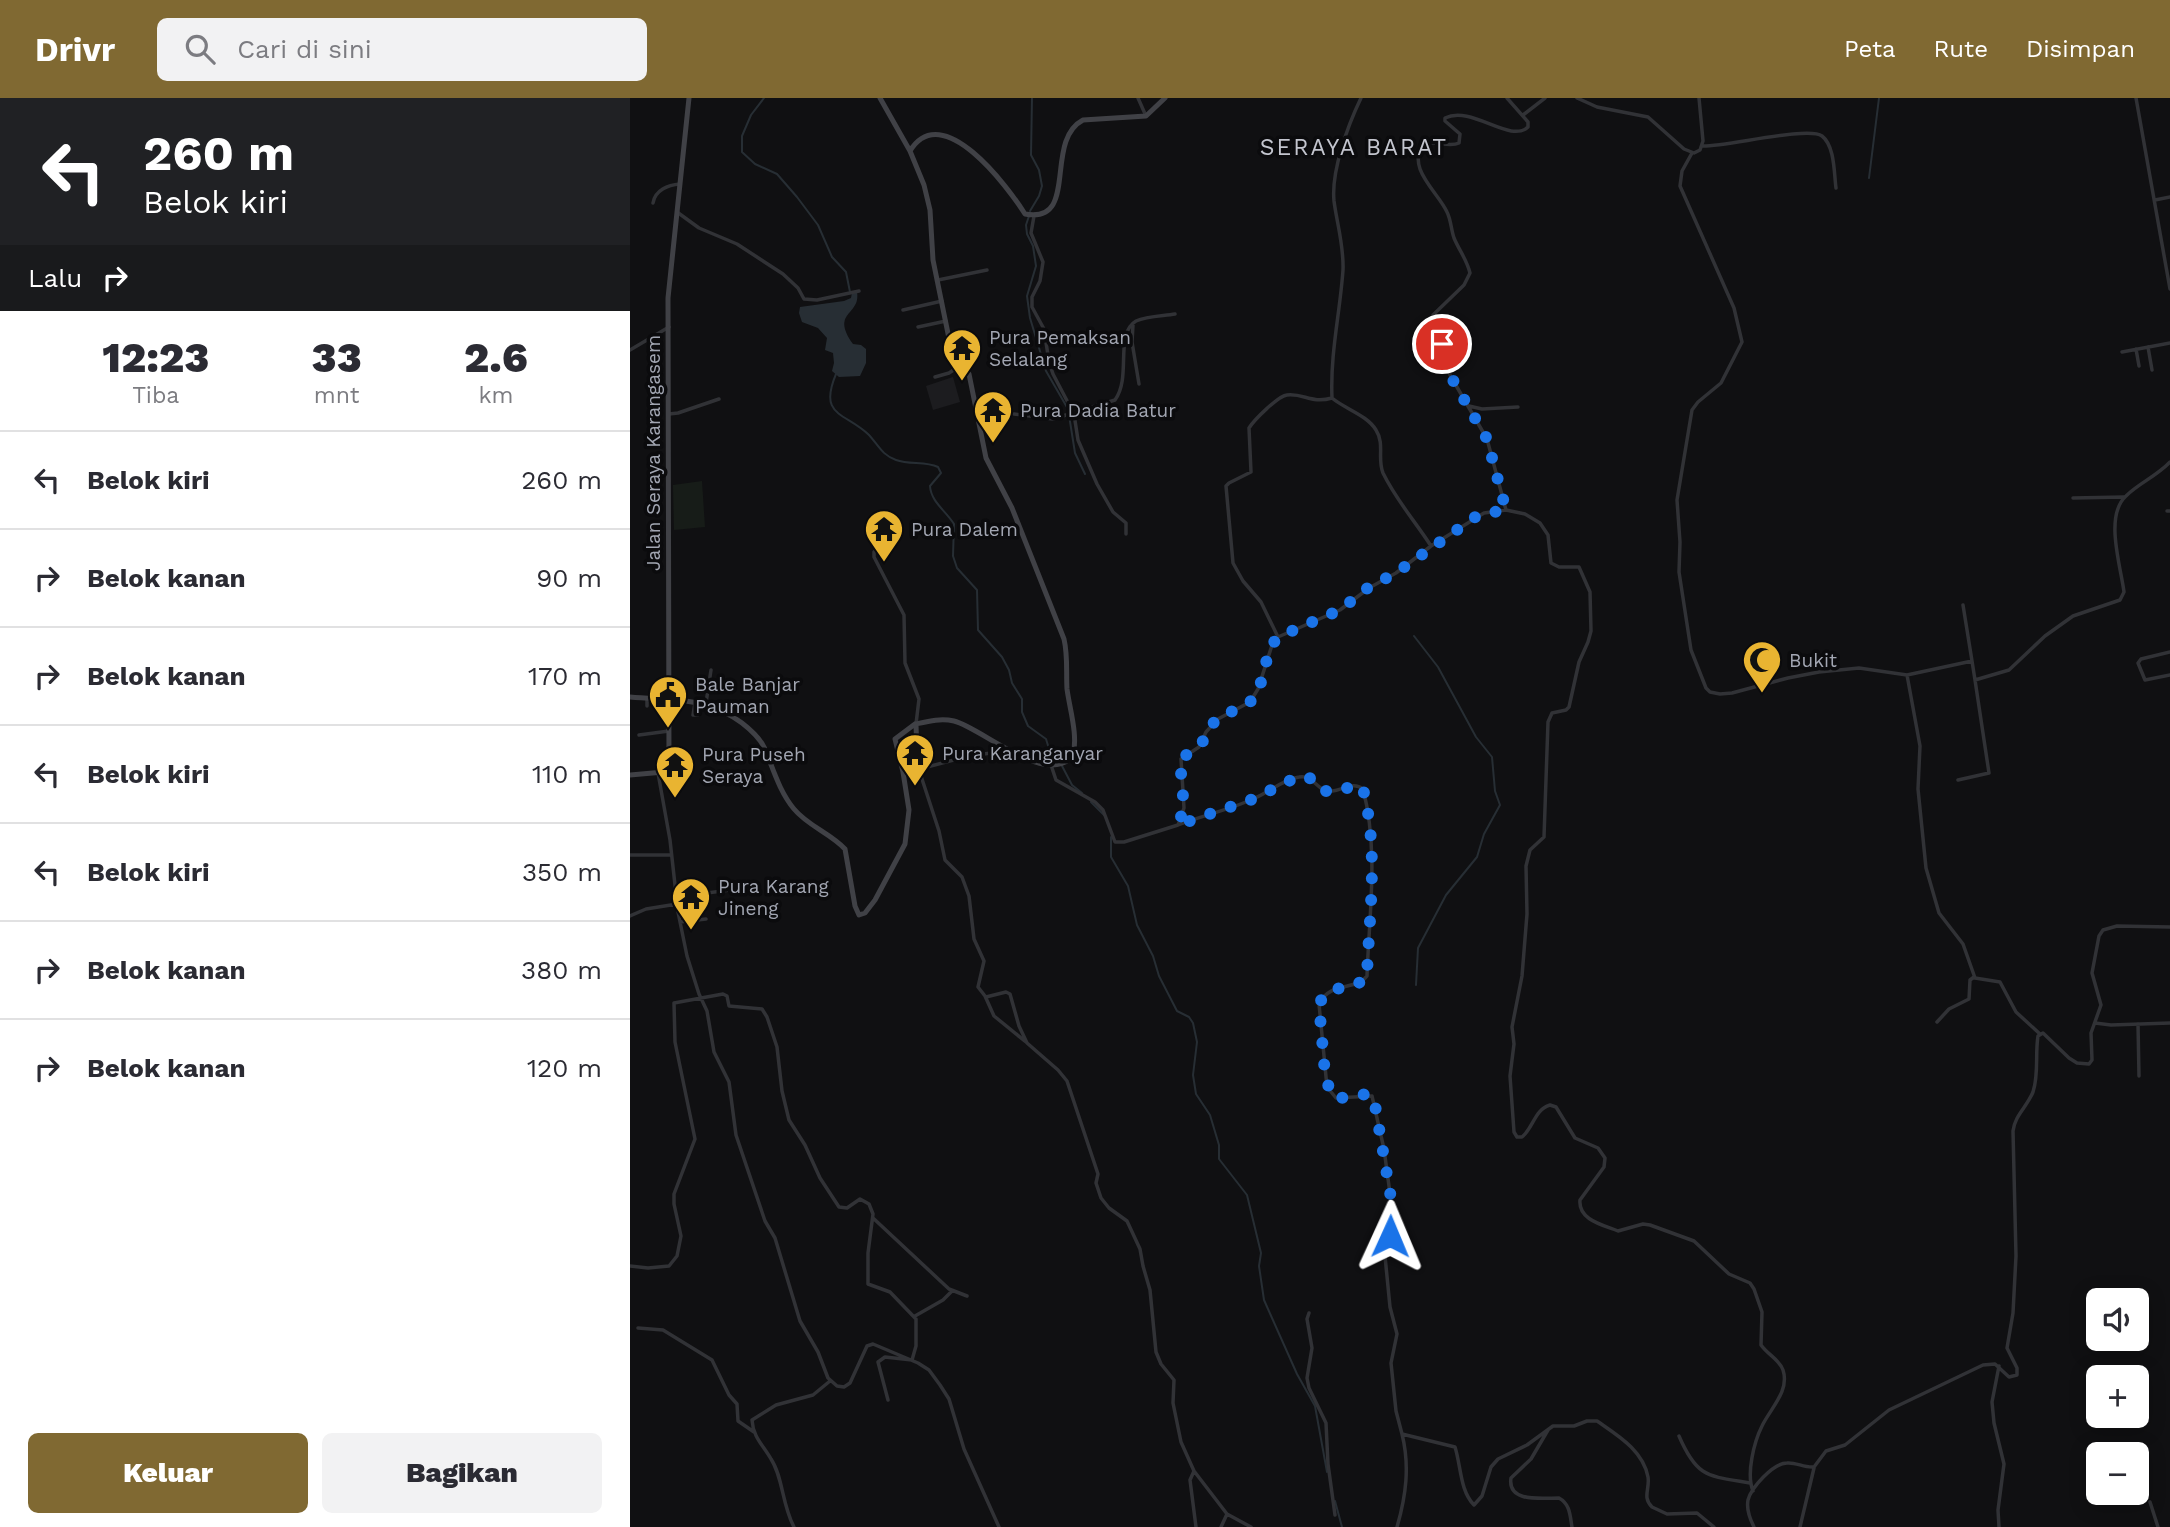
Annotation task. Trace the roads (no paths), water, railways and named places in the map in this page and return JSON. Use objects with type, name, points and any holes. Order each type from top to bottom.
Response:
[{"type":"street","name":"Jalan Seraya Karangasem","points":[[658,773],[668,769],[670,699],[669,281],[689,98]]},
{"type":"street","points":[[630,697],[695,701],[720,711],[747,727],[761,741],[784,793],[798,814],[845,849],[859,915],[865,913],[875,900],[905,844],[909,810],[895,738],[916,724],[938,720],[957,722],[1000,746],[1051,765],[1069,760],[1074,752],[1067,651],[1012,508],[986,458],[967,371],[954,363],[937,280],[928,202],[910,151],[880,98]]},
{"type":"street","points":[[1138,98],[1146,116]]},
{"type":"street","points":[[1031,215],[1046,214],[1055,202],[1066,139],[1075,124],[1096,118],[1146,116],[1165,98]]},
{"type":"street","points":[[1332,398],[1333,343],[1343,260],[1334,192],[1348,129],[1361,98]]},
{"type":"street","points":[[1506,510],[1487,439],[1450,375],[1442,344],[1432,327],[1431,320],[1436,311],[1464,285],[1470,270],[1455,240],[1445,208],[1424,177],[1419,164],[1419,151],[1422,145],[1428,142],[1453,146],[1460,143],[1461,134],[1445,121],[1447,116],[1471,116],[1516,132],[1525,131],[1529,124],[1507,98]]},
{"type":"street","points":[[1523,116],[1545,98]]},
{"type":"street","points":[[1577,98],[1597,107],[1648,117],[1692,153],[1698,152],[1702,146],[1699,98]]},
{"type":"street","points":[[2136,98],[2170,289]]},
{"type":"street","points":[[910,151],[920,136],[938,130],[947,130],[961,136],[998,172],[1031,215],[1031,233],[1043,262],[1040,281],[1032,297],[1032,307],[1043,327],[1053,374],[1074,414],[1081,446],[1106,502],[1126,523],[1126,534]]},
{"type":"street","points":[[1702,146],[1723,146],[1792,135],[1818,134],[1829,149],[1836,188]]},
{"type":"street","points":[[904,139],[915,141]]},
{"type":"street","points":[[1692,153],[1680,176],[1681,189],[1734,308],[1742,342],[1721,383],[1693,408],[1677,500],[1679,572],[1687,633],[1695,663],[1706,688],[1713,694],[1732,692],[1795,676],[1859,668],[1907,674],[1972,661]]},
{"type":"street","points":[[653,203],[654,195],[680,184]]},
{"type":"street","points":[[2155,200],[2170,197]]},
{"type":"street","points":[[677,212],[699,228],[737,244],[783,274],[798,288],[804,299],[817,300],[859,291]]},
{"type":"street","points":[[937,280],[987,270]]},
{"type":"street","points":[[902,310],[942,301]]},
{"type":"street","points":[[1014,414],[1053,419],[1115,400],[1125,372],[1124,340],[1133,323],[1175,314]]},
{"type":"street","points":[[918,327],[946,321]]},
{"type":"street","points":[[1133,323],[1132,342],[1139,384]]},
{"type":"street","points":[[630,350],[669,327]]},
{"type":"street","points":[[2122,352],[2170,343]]},
{"type":"street","points":[[2148,347],[2152,370]]},
{"type":"street","points":[[2136,349],[2139,366]]},
{"type":"street","points":[[936,377],[958,367]]},
{"type":"street","points":[[1278,637],[1261,602],[1243,581],[1233,563],[1226,486],[1251,472],[1250,425],[1280,398],[1288,394],[1314,401],[1332,398],[1377,431],[1384,474],[1397,499],[1431,546]]},
{"type":"street","points":[[669,414],[678,414],[719,399]]},
{"type":"street","points":[[1469,406],[1482,409],[1518,407]]},
{"type":"street","points":[[1975,680],[2008,670],[2033,646],[2073,616],[2120,600],[2124,592],[2116,554],[2116,514],[2124,497],[2170,462]]},
{"type":"street","points":[[2073,498],[2124,497]]},
{"type":"street","points":[[1178,825],[1184,808],[1181,760],[1199,747],[1206,732],[1218,719],[1250,702],[1264,674],[1273,642],[1278,637],[1340,610],[1369,587],[1396,573],[1478,515],[1506,510],[1525,514],[1544,526],[1553,564],[1579,567],[1588,583],[1591,614],[1588,642],[1579,662],[1569,707],[1552,713],[1549,717],[1544,837],[1530,850],[1526,866],[1527,914],[1522,976],[1512,1027],[1513,1054],[1510,1076],[1514,1132],[1517,1137],[1522,1137],[1530,1129],[1539,1111],[1550,1105],[1556,1107],[1575,1138],[1598,1148],[1605,1158],[1604,1167],[1580,1200],[1581,1210],[1587,1217],[1618,1231],[1643,1224],[1694,1241],[1729,1274],[1750,1283],[1754,1289],[1762,1312],[1761,1345],[1778,1362],[1784,1377],[1781,1395],[1762,1425],[1759,1436],[1750,1483],[1753,1491]]},
{"type":"street","points":[[877,549],[874,557],[904,615],[905,663],[919,699],[916,724],[917,756],[903,772]]},
{"type":"street","points":[[1958,780],[1989,773],[1963,605]]},
{"type":"street","points":[[2170,652],[2138,662],[2145,680],[2170,675]]},
{"type":"street","points":[[704,705],[711,670]]},
{"type":"street","points":[[1907,674],[1920,746],[1918,789],[1926,868],[1939,913],[1963,944],[1974,977],[2000,982],[2016,1012],[2069,1058],[2086,1065],[2092,1060],[2090,1042],[2100,999],[2092,973],[2099,936],[2103,930],[2117,926],[2170,927]]},
{"type":"street","points":[[646,706],[647,698]]},
{"type":"street","points":[[695,701],[693,715],[698,715]]},
{"type":"street","points":[[639,735],[669,731]]},
{"type":"street","points":[[1000,746],[991,754],[969,756],[927,768],[922,771],[921,776],[939,831],[945,860],[962,877],[970,896],[975,944],[984,961],[978,985],[996,1018],[1067,1081],[1098,1174],[1096,1183],[1101,1198],[1106,1206],[1127,1221],[1139,1244],[1150,1290],[1156,1352],[1161,1364],[1173,1377],[1173,1403],[1181,1442],[1194,1471],[1227,1514],[1251,1527]]},
{"type":"street","points":[[1051,765],[1056,780],[1095,802],[1103,810],[1115,842],[1125,842],[1253,799],[1297,777],[1312,779],[1321,790],[1331,792],[1359,785],[1363,789],[1373,881],[1368,921],[1367,976],[1363,982],[1329,991],[1319,1004],[1327,1087],[1336,1098],[1371,1096],[1384,1149],[1394,1223],[1385,1256],[1390,1307],[1397,1334],[1391,1363],[1396,1411],[1406,1457],[1406,1492],[1396,1527]]},
{"type":"street","points":[[630,775],[658,773],[680,922],[707,1011],[714,1052],[730,1085],[734,1126],[745,1163],[765,1221],[775,1238],[800,1321],[818,1352],[830,1381],[837,1386],[849,1385],[870,1345],[875,1344],[929,1370],[949,1399],[964,1449],[999,1527]]},
{"type":"street","points":[[630,855],[670,855]]},
{"type":"street","points":[[676,897],[730,890]]},
{"type":"street","points":[[630,916],[646,909],[677,904]]},
{"type":"street","points":[[680,922],[706,919]]},
{"type":"street","points":[[1937,1022],[1949,1009],[1969,999],[1970,980],[1974,977]]},
{"type":"street","points":[[986,998],[1006,992],[1010,994],[1027,1043]]},
{"type":"street","points":[[630,1266],[669,1266],[679,1249],[681,1232],[674,1199],[695,1139],[677,1052],[674,1003],[679,1000],[726,995],[729,1006],[764,1011],[778,1047],[782,1091],[789,1120],[835,1204],[847,1208],[864,1200],[871,1207],[873,1218],[868,1253],[868,1283],[890,1292],[915,1316],[916,1346],[912,1360]]},
{"type":"street","points":[[2095,1023],[2170,1023]]},
{"type":"street","points":[[2138,1024],[2139,1076]]},
{"type":"street","points":[[1800,1527],[1814,1467],[1826,1451],[1845,1445],[1893,1408],[1983,1365],[1999,1366],[2009,1377],[2015,1377],[2018,1373],[2007,1348],[2016,1269],[2013,1131],[2015,1120],[2033,1090],[2037,1040],[2040,1034]]},
{"type":"street","points":[[873,1218],[952,1291],[967,1296]]},
{"type":"street","points":[[915,1316],[943,1300],[952,1291]]},
{"type":"street","points":[[1309,1313],[1307,1319],[1312,1348],[1307,1378],[1326,1423],[1335,1515]]},
{"type":"street","points":[[638,1328],[663,1330],[712,1360],[729,1395],[737,1404],[738,1421],[754,1432]]},
{"type":"street","points":[[888,1400],[879,1360],[885,1357],[912,1360]]},
{"type":"street","points":[[1998,1527],[2004,1464],[1992,1402],[1999,1366]]},
{"type":"street","points":[[794,1527],[785,1507],[773,1462],[751,1423],[755,1416],[776,1405],[810,1397],[830,1381]]},
{"type":"street","points":[[1402,1434],[1455,1447],[1461,1477],[1467,1495],[1474,1505],[1479,1502],[1491,1467],[1498,1460],[1558,1425],[1574,1426],[1587,1421],[1597,1421],[1632,1447],[1646,1471],[1646,1499],[1652,1507],[1667,1514],[1697,1513],[1714,1527]]},
{"type":"street","points":[[1549,1429],[1531,1459],[1511,1478],[1511,1488],[1520,1496],[1559,1498],[1564,1501],[1569,1510],[1572,1527]]},
{"type":"street","points":[[1679,1436],[1694,1465],[1710,1476],[1750,1483]]},
{"type":"street","points":[[1754,1527],[1748,1499],[1779,1465],[1786,1463],[1814,1467]]},
{"type":"street","points":[[1194,1471],[1190,1480],[1196,1527]]},
{"type":"street","points":[[2150,1502],[2158,1527]]},
{"type":"street","points":[[1221,1527],[1227,1514]]},
{"type":"waterway","points":[[764,98],[751,115],[742,136],[742,152],[755,164],[777,174],[797,197],[818,225],[832,257],[846,272],[850,292]]},
{"type":"waterway","points":[[1030,211],[1042,186],[1039,170],[1031,155],[1032,98]]},
{"type":"waterway","points":[[1869,178],[1879,98]]},
{"type":"waterway","points":[[1029,216],[1027,234],[1033,246],[1036,266],[1027,296],[1030,318],[1046,371],[1068,409],[1075,453],[1085,474]]},
{"type":"waterway","points":[[836,374],[830,398],[837,412],[869,435],[891,458],[938,467],[941,473],[930,486],[931,492],[954,524],[953,556],[957,568],[977,590],[978,630],[1002,657],[1012,683],[1022,699],[1022,712],[1028,726],[1046,739],[1056,761]]},
{"type":"waterway","points":[[1414,636],[1438,667],[1476,737],[1492,757],[1495,791],[1500,805],[1484,834],[1477,857],[1446,895],[1418,948],[1416,985]]},
{"type":"waterway","points":[[1061,764],[1072,785],[1082,793]]},
{"type":"waterway","points":[[1091,802],[1104,815]]},
{"type":"waterway","points":[[1111,837],[1111,857],[1128,886],[1137,925],[1153,956],[1159,976],[1177,1011],[1189,1017],[1193,1023],[1197,1042],[1193,1075],[1196,1094],[1210,1115],[1219,1145],[1219,1159],[1247,1195],[1261,1253],[1259,1266],[1264,1300],[1297,1374],[1315,1406],[1327,1472]]},
{"type":"waterway","points":[[1335,1501],[1342,1527]]},
{"type":"place","name":"Pura Pemaksan Selalang","points":[[962,382]]},
{"type":"place","name":"Pura Dadia Batur","points":[[993,444]]},
{"type":"place","name":"Pura Dalem","points":[[884,563]]},
{"type":"place","name":"Bukit","points":[[1762,694]]},
{"type":"place","name":"Bale Banjar Pauman","points":[[668,729]]},
{"type":"place","name":"Pura Karanganyar","points":[[915,787]]},
{"type":"place","name":"Pura Puseh Seraya","points":[[675,799]]},
{"type":"place","name":"Pura Karang Jineng","points":[[691,931]]},
{"type":"district","name":"SERAYA BARAT","points":[[1354,147]]}]
